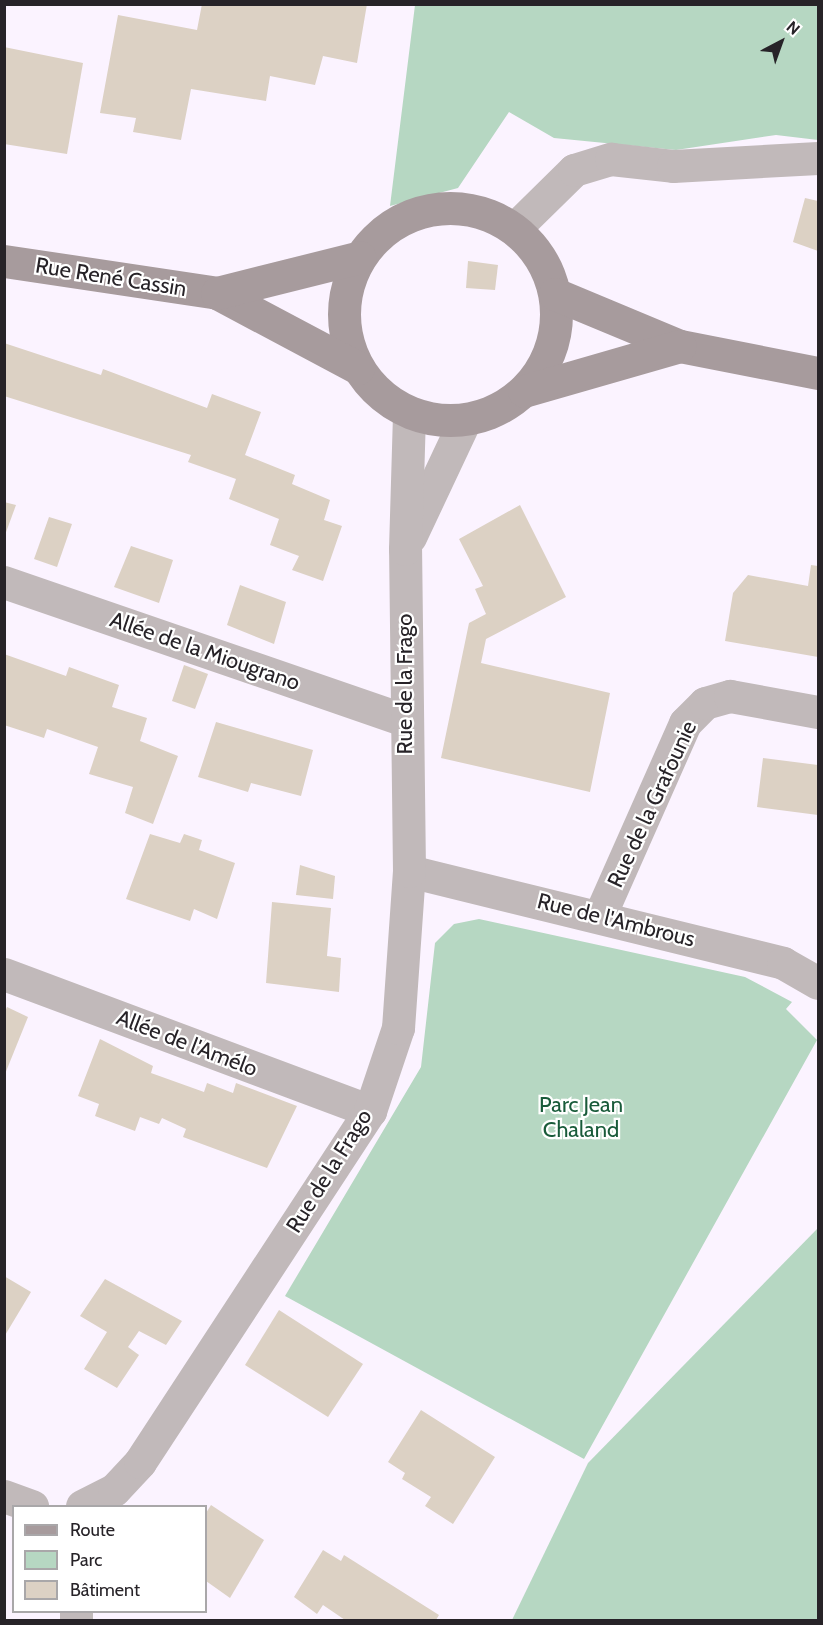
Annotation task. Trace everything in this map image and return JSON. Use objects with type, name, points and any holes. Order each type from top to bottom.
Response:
[{"type":"main road","points":[[358,368],[343,312],[347,284],[360,257],[383,231],[413,214],[448,208],[483,213],[514,229],[542,262],[555,294],[552,347],[524,391]]},
{"type":"main road","points":[[216,293],[360,257]]},
{"type":"main road","name":"Rue René Cassin","points":[[4,261],[216,293]]},
{"type":"main road","points":[[216,293],[358,368],[380,395],[409,413],[465,420],[497,410],[524,391],[680,346]]},
{"type":"main road","points":[[555,294],[680,346],[819,373]]},
{"type":"street","points":[[514,229],[574,170],[611,159],[673,166],[819,158]]},
{"type":"street","name":"Rue de la Frago","points":[[84,1505],[114,1490],[140,1462],[370,1112],[398,1028],[409,871],[405,720],[405,549],[409,413]]},
{"type":"street","points":[[405,549],[465,420]]},
{"type":"street","name":"Allée de la Miougrano","points":[[4,582],[405,720]]},
{"type":"street","name":"Rue de la Grafounie","points":[[600,915],[685,723],[705,703],[730,696],[819,712]]},
{"type":"street","name":"Rue de l'Ambrous","points":[[409,871],[600,915],[783,963],[819,983]]},
{"type":"street","name":"Allée de l'Amélo","points":[[4,974],[370,1112]]},
{"type":"street","points":[[4,1496],[29,1505]]},
{"type":"green space","points":[[415,5],[818,5],[818,140],[776,135],[676,150],[554,138],[509,112],[458,188],[390,206]]},
{"type":"green space","name":"Parc Jean Chaland","points":[[479,919],[745,977],[792,1002],[786,1009],[817,1040],[584,1459],[285,1296],[421,1067],[435,943],[454,924]]},
{"type":"green space","points":[[818,1228],[818,1620],[512,1620],[588,1463]]},
{"type":"building","points":[[202,4],[367,4],[357,63],[323,56],[315,85],[270,76],[266,101],[191,89],[181,140],[133,132],[136,118],[100,113],[118,15],[197,30]]},
{"type":"building","points":[[4,47],[83,63],[67,154],[4,144]]},
{"type":"building","points":[[805,198],[818,201],[818,251],[793,242]]},
{"type":"building","points":[[468,261],[498,265],[495,290],[466,288]]},
{"type":"building","points":[[4,343],[101,375],[103,369],[207,408],[212,394],[261,412],[245,455],[295,475],[292,484],[330,500],[324,520],[342,526],[323,581],[292,570],[299,556],[270,545],[279,519],[229,499],[236,479],[188,462],[191,455],[4,396]]},
{"type":"building","points":[[4,502],[16,505],[5,535],[4,535]]},
{"type":"building","points":[[520,505],[566,597],[486,639],[481,663],[610,693],[590,792],[441,758],[469,623],[486,614],[475,589],[483,586],[459,539]]},
{"type":"building","points":[[49,517],[72,524],[57,567],[34,559]]},
{"type":"building","points":[[131,546],[173,560],[159,603],[114,587]]},
{"type":"building","points":[[811,565],[818,566],[818,657],[725,641],[733,593],[748,575],[808,586]]},
{"type":"building","points":[[240,585],[286,602],[274,644],[227,625]]},
{"type":"building","points":[[4,654],[66,676],[69,667],[119,685],[112,707],[147,718],[140,741],[178,756],[153,824],[125,813],[133,787],[89,774],[98,747],[47,729],[44,738],[4,725]]},
{"type":"building","points":[[184,665],[208,674],[195,709],[172,701]]},
{"type":"building","points":[[216,722],[313,750],[301,796],[251,783],[248,792],[198,777]]},
{"type":"building","points":[[763,758],[818,765],[818,815],[757,807]]},
{"type":"building","points":[[150,834],[180,843],[184,834],[202,840],[199,850],[235,863],[217,919],[194,909],[190,921],[126,899]]},
{"type":"building","points":[[300,865],[335,876],[333,899],[296,895]]},
{"type":"building","points":[[272,902],[331,908],[327,956],[341,958],[339,992],[266,983]]},
{"type":"building","points":[[7,1007],[28,1017],[5,1074],[4,1014]]},
{"type":"building","points":[[100,1039],[153,1066],[151,1073],[204,1092],[207,1083],[233,1093],[236,1083],[297,1106],[267,1168],[183,1137],[186,1129],[162,1118],[159,1124],[140,1117],[135,1131],[95,1116],[99,1104],[78,1096]]},
{"type":"building","points":[[4,1276],[31,1292],[4,1337]]},
{"type":"building","points":[[105,1279],[182,1321],[166,1345],[139,1331],[128,1347],[139,1355],[117,1388],[84,1369],[107,1332],[80,1316]]},
{"type":"building","points":[[279,1310],[363,1364],[328,1417],[245,1365]]},
{"type":"building","points":[[421,1410],[495,1457],[453,1524],[425,1506],[431,1497],[402,1479],[405,1473],[388,1462]]},
{"type":"building","points":[[211,1505],[264,1540],[230,1598],[207,1582],[207,1511]]},
{"type":"building","points":[[323,1550],[341,1561],[344,1555],[439,1615],[436,1620],[345,1620],[323,1605],[317,1614],[294,1597]]}]
